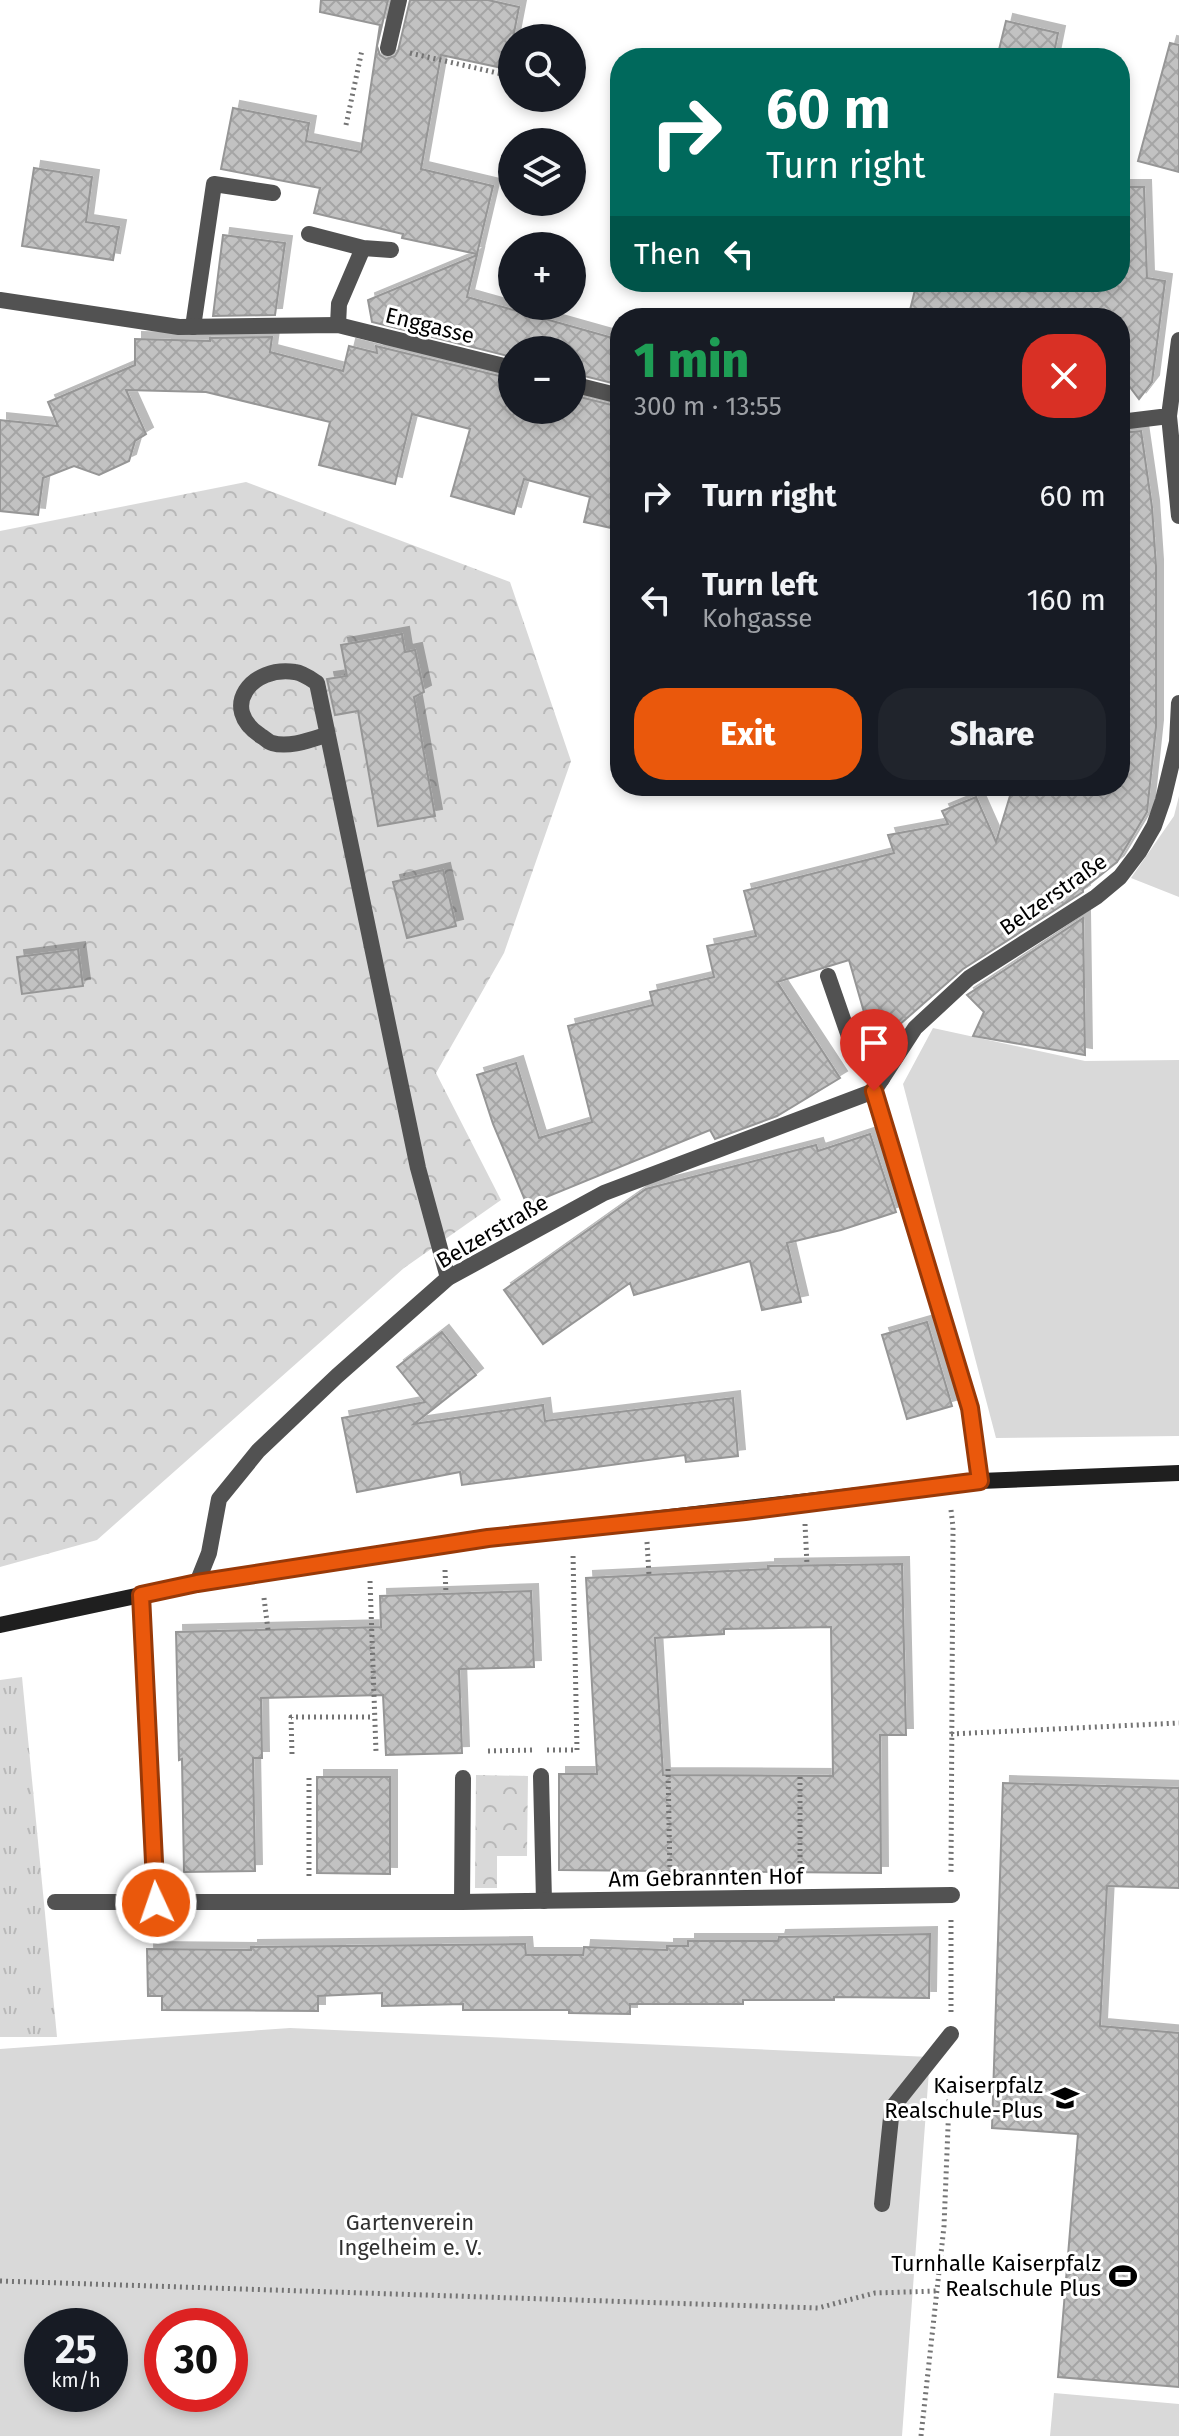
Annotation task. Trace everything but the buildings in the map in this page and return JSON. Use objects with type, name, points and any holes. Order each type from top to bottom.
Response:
[{"type":"main road","points":[[0,1625],[197,1583],[572,1529],[980,1481],[1179,1473]]},
{"type":"street","points":[[388,48],[399,0]]},
{"type":"street","points":[[193,327],[214,184],[273,193]]},
{"type":"street","points":[[309,234],[363,248],[391,250]]},
{"type":"street","points":[[338,325],[339,304],[363,248]]},
{"type":"street","name":"Enggasse","points":[[0,300],[193,327],[338,325],[498,365]]},
{"type":"street","points":[[1179,340],[1169,416],[1179,516]]},
{"type":"street","points":[[586,388],[610,394]]},
{"type":"street","points":[[1130,421],[1169,416]]},
{"type":"street","points":[[326,735],[298,744],[272,743],[250,729],[242,715],[242,696],[252,681],[275,671],[298,672],[317,683],[418,1168],[448,1278]]},
{"type":"street","name":"Belzerstraße","points":[[197,1583],[209,1553],[219,1499],[258,1451],[448,1278],[604,1193],[878,1085],[915,1028],[969,978],[1096,897],[1120,877],[1154,826],[1163,800],[1177,742],[1179,703]]},
{"type":"street","points":[[828,976],[853,1048],[878,1085],[970,1408],[980,1481]]},
{"type":"street","points":[[141,1595],[156,1903]]},
{"type":"street","points":[[541,1776],[544,1901]]},
{"type":"street","points":[[462,1902],[463,1778]]},
{"type":"street","name":"Am Gebrannten Hof","points":[[55,1902],[462,1902],[952,1895]]},
{"type":"street","points":[[882,2204],[892,2108],[951,2034]]},
{"type":"path","points":[[346,125],[363,43],[498,73]]},
{"type":"path","points":[[921,2436],[948,2158],[953,1527],[948,1485]]},
{"type":"path","points":[[804,1503],[807,1565]]},
{"type":"path","points":[[488,1751],[577,1750],[572,1529]]},
{"type":"path","points":[[369,1556],[376,1752]]},
{"type":"path","points":[[292,1754],[291,1717],[374,1717]]},
{"type":"path","points":[[951,1734],[1179,1723]]},
{"type":"path","points":[[668,1769],[670,1900]]},
{"type":"path","points":[[800,1777],[800,1897]]},
{"type":"path","points":[[309,1778],[309,1902]]},
{"type":"path","points":[[0,2281],[818,2308],[875,2293],[937,2291]]},
{"type":"green space","points":[[246,482],[510,582],[571,761],[504,953],[436,1073],[501,1200],[404,1268],[97,1540],[0,1567],[0,531]]},
{"type":"green space","points":[[1179,796],[1179,897],[1131,878],[1174,816]]},
{"type":"green space","points":[[933,1028],[1085,1061],[1179,1060],[1179,1436],[996,1438],[903,1084]]},
{"type":"green space","points":[[22,1677],[57,2037],[0,2037],[0,1680]]},
{"type":"green space","points":[[476,1775],[528,1776],[527,1856],[497,1856],[497,1888],[475,1888]]},
{"type":"green space","name":"Gartenverein Ingelheim e. V.","points":[[290,2028],[930,2057],[902,2436],[0,2436],[0,2049]]},
{"type":"green space","points":[[1054,2393],[1179,2404],[1179,2436],[1050,2436]]},
{"type":"place","name":"Kaiserpfalz Realschule-Plus","points":[[1065,2098]]},
{"type":"place","name":"Turnhalle Kaiserpfalz Realschule Plus","points":[[1123,2276]]},
{"type":"route","points":[[156,1903],[141,1595],[197,1583],[488,1538],[745,1511],[980,1481],[970,1408],[874,1091]]}]
